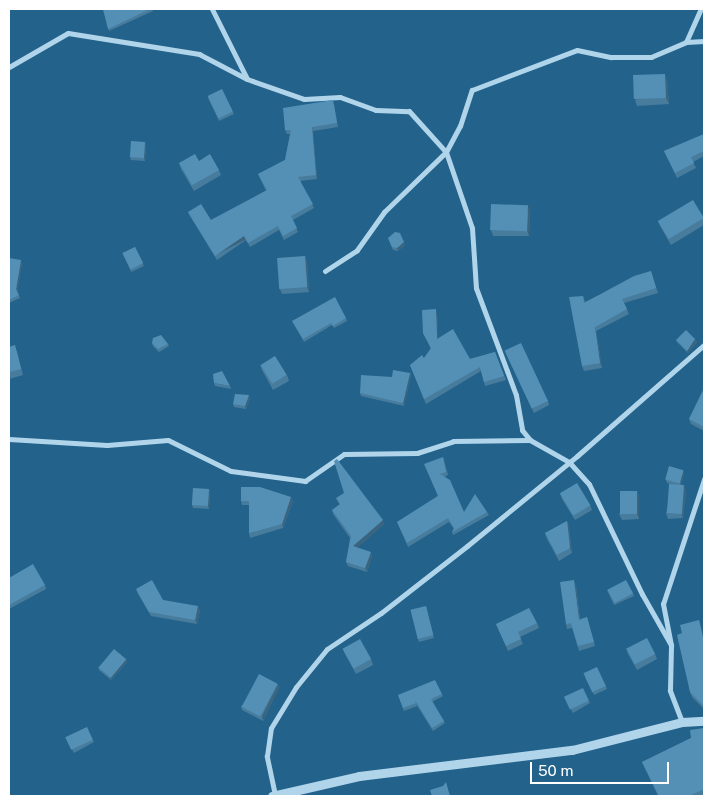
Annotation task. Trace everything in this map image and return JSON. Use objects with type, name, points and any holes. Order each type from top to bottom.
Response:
[{"type":"street","points":[[212,9],[248,79]]},
{"type":"street","points":[[686,42],[701,9]]},
{"type":"street","points":[[9,67],[68,33],[199,54],[248,79],[304,99],[340,97],[376,110],[409,112],[446,152],[472,228],[476,288],[516,395],[522,430],[530,440],[569,462],[589,484],[642,594],[671,646]]},
{"type":"street","points":[[325,271],[357,250],[384,212],[446,152],[460,126],[472,90],[577,50],[611,57],[651,57],[686,42],[704,41]]},
{"type":"street","points":[[704,345],[569,462],[381,613],[327,649],[296,687],[271,728],[267,756],[274,796],[360,776],[572,750],[682,722],[704,721]]},
{"type":"street","points":[[9,439],[107,445],[168,440],[231,471],[306,481],[344,454],[416,453],[453,442],[530,440]]},
{"type":"street","points":[[682,722],[670,690],[671,646],[663,604],[704,479]]},
{"type":"building","points":[[103,9],[150,9],[108,29]]},
{"type":"building","points":[[665,74],[666,98],[634,99],[633,75]]},
{"type":"building","points":[[222,89],[233,111],[219,118],[208,96]]},
{"type":"building","points":[[333,100],[337,123],[312,127],[316,175],[298,177],[313,204],[291,216],[297,228],[283,236],[278,226],[248,243],[244,236],[215,256],[188,212],[201,204],[211,220],[267,190],[258,174],[285,160],[291,130],[285,130],[283,108]]},
{"type":"building","points":[[704,134],[704,151],[691,157],[694,163],[675,173],[664,151]]},
{"type":"building","points":[[131,141],[145,142],[144,158],[130,157]]},
{"type":"building","points":[[195,154],[199,161],[210,154],[219,170],[192,185],[179,163]]},
{"type":"building","points":[[693,200],[704,218],[669,239],[658,221]]},
{"type":"building","points":[[491,204],[528,205],[527,231],[490,230]]},
{"type":"building","points":[[395,232],[400,233],[404,242],[397,248],[392,247],[388,238]]},
{"type":"building","points":[[135,247],[143,263],[131,269],[123,253]]},
{"type":"building","points":[[305,256],[307,287],[279,289],[277,258]]},
{"type":"building","points":[[9,258],[21,260],[16,289],[19,295],[9,300]]},
{"type":"building","points":[[651,271],[656,288],[622,299],[627,309],[595,327],[600,363],[582,366],[569,297],[583,296],[584,303],[634,276]]},
{"type":"building","points":[[335,297],[346,318],[333,326],[331,323],[303,339],[292,321]]},
{"type":"building","points":[[436,309],[437,339],[453,329],[470,359],[495,352],[504,376],[484,382],[480,367],[424,399],[410,365],[422,355],[424,358],[431,348],[423,333],[422,310]]},
{"type":"building","points":[[686,330],[695,339],[687,351],[676,340]]},
{"type":"building","points":[[161,335],[168,344],[158,349],[152,343],[153,338]]},
{"type":"building","points":[[521,343],[548,401],[532,409],[505,351]]},
{"type":"building","points":[[15,345],[21,369],[9,372],[9,347]]},
{"type":"building","points":[[275,356],[287,375],[272,384],[261,365]]},
{"type":"building","points":[[393,370],[410,373],[403,403],[360,393],[361,375],[392,377]]},
{"type":"building","points":[[222,371],[230,386],[214,383],[213,374]]},
{"type":"building","points":[[704,390],[704,427],[689,419]]},
{"type":"building","points":[[235,394],[249,395],[245,406],[233,404]]},
{"type":"building","points":[[443,457],[446,472],[440,474],[450,480],[464,512],[475,494],[487,512],[452,532],[454,528],[448,518],[407,543],[397,522],[438,496],[424,464]]},
{"type":"building","points":[[337,459],[383,520],[353,546],[371,552],[365,568],[346,562],[351,536],[332,510],[340,504],[336,498],[344,493],[334,461]]},
{"type":"building","points":[[669,466],[683,470],[680,484],[665,479]]},
{"type":"building","points":[[577,483],[590,505],[573,516],[560,493]]},
{"type":"building","points":[[669,484],[684,485],[682,514],[667,513]]},
{"type":"building","points":[[241,487],[260,487],[291,497],[282,524],[249,533],[249,501],[241,501]]},
{"type":"building","points":[[193,488],[209,489],[208,506],[192,505]]},
{"type":"building","points":[[620,491],[637,491],[637,514],[620,514]]},
{"type":"building","points":[[567,521],[570,548],[557,555],[545,533]]},
{"type":"building","points":[[33,564],[45,585],[9,605],[9,578]]},
{"type":"building","points":[[152,580],[163,600],[198,606],[195,620],[149,612],[136,589]]},
{"type":"building","points":[[574,580],[579,620],[587,617],[594,642],[578,646],[571,623],[566,624],[560,582]]},
{"type":"building","points":[[626,580],[633,593],[615,603],[607,590]]},
{"type":"building","points":[[426,606],[433,635],[418,639],[410,610]]},
{"type":"building","points":[[529,608],[537,623],[518,632],[521,639],[506,646],[496,624]]},
{"type":"building","points":[[699,620],[704,643],[704,706],[690,692],[677,635],[682,633],[680,625]]},
{"type":"building","points":[[647,638],[655,654],[635,664],[627,648]]},
{"type":"building","points":[[360,639],[371,659],[354,669],[343,649]]},
{"type":"building","points":[[114,649],[126,659],[111,678],[99,667]]},
{"type":"building","points":[[597,667],[606,686],[592,692],[583,673]]},
{"type":"building","points":[[259,674],[278,684],[260,717],[242,707]]},
{"type":"building","points":[[435,680],[442,694],[431,699],[444,721],[432,728],[415,700],[416,703],[403,708],[398,695]]},
{"type":"building","points":[[583,688],[589,701],[570,710],[564,697]]},
{"type":"building","points":[[87,727],[93,740],[71,750],[65,737]]},
{"type":"building","points":[[704,728],[704,789],[689,796],[659,796],[642,762],[691,738],[690,730]]},
{"type":"building","points":[[446,782],[450,796],[432,796],[430,790],[443,786]]}]
